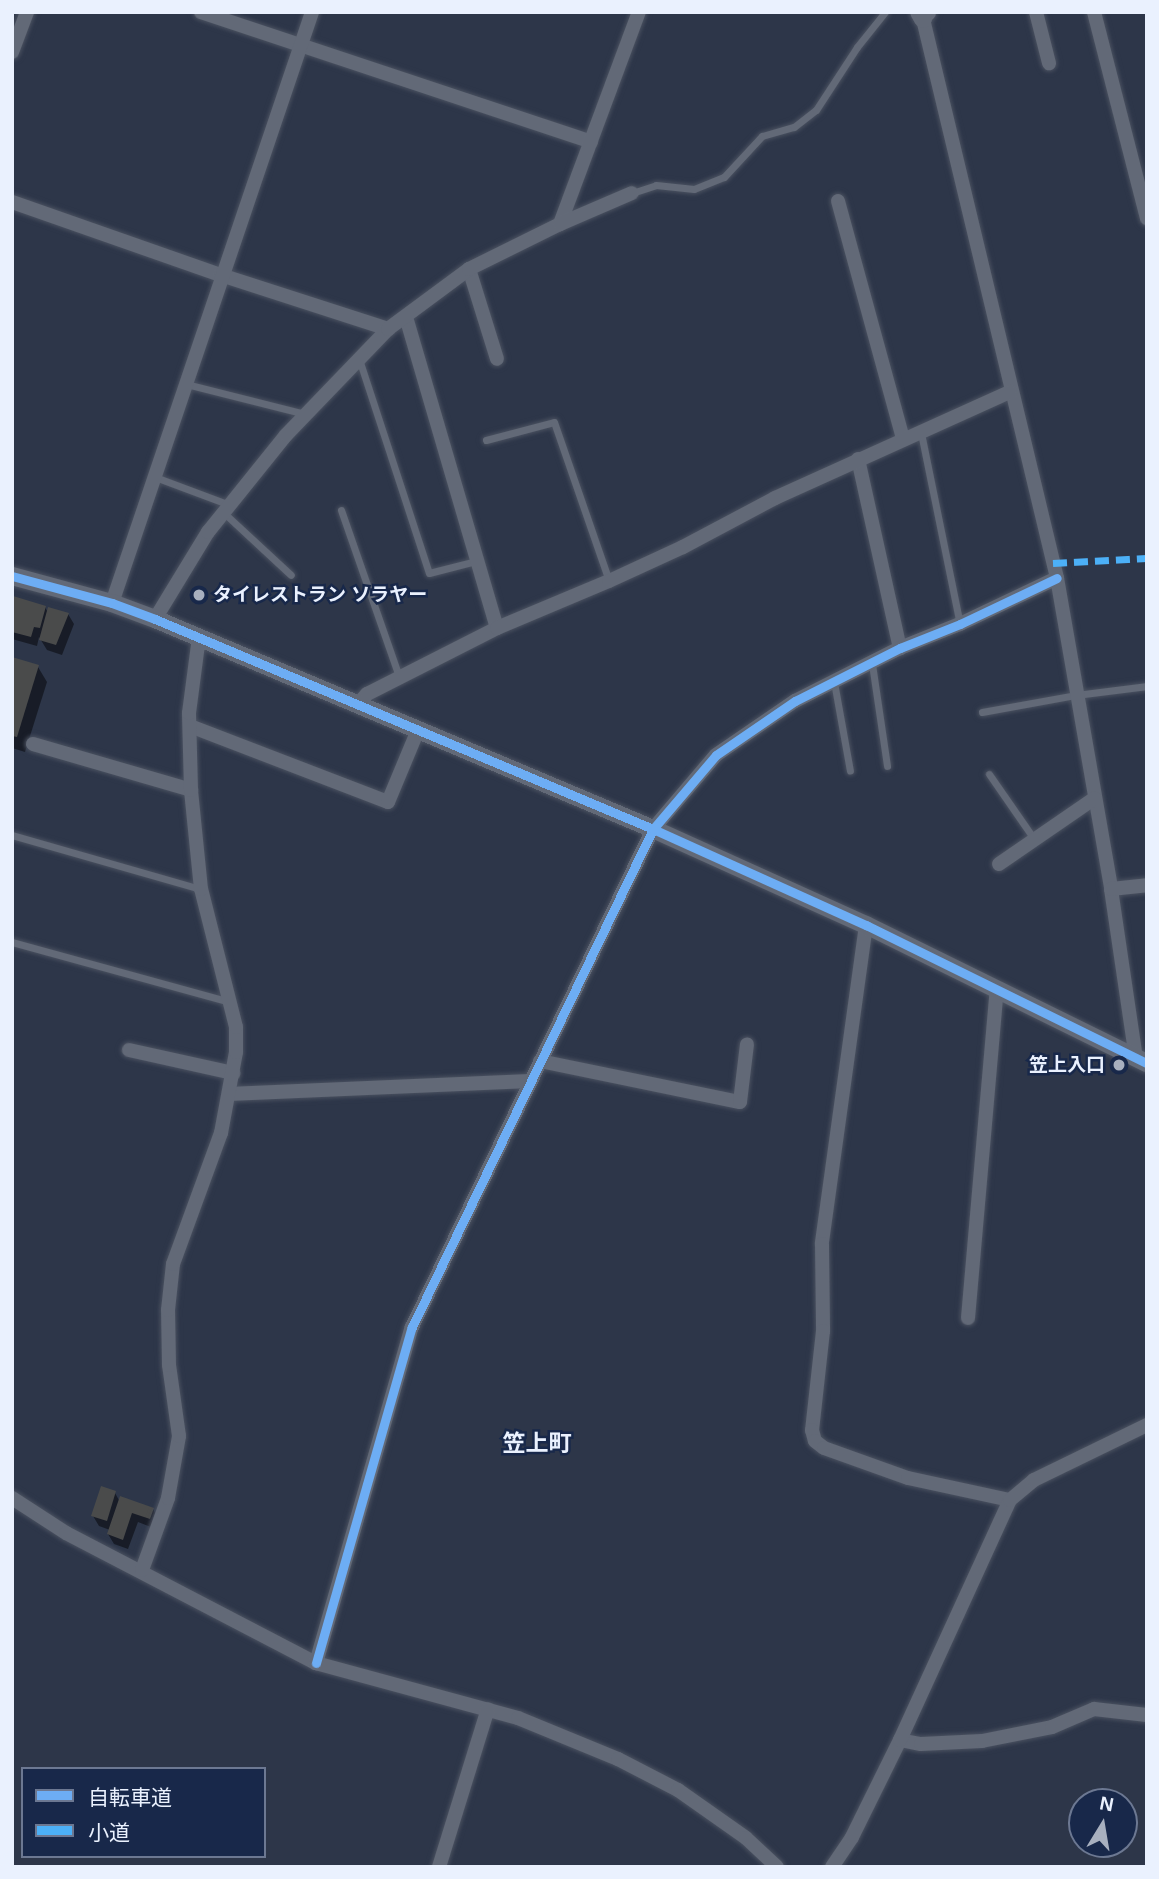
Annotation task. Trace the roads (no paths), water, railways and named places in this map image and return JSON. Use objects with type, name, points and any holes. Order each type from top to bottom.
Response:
[{"type":"street","points":[[12,52],[27,12]]},
{"type":"street","points":[[201,12],[591,142]]},
{"type":"street","points":[[112,603],[312,12]]},
{"type":"street","points":[[560,224],[639,12]]},
{"type":"street","points":[[1036,12],[1049,63]]},
{"type":"street","points":[[1094,12],[1147,218]]},
{"type":"street","points":[[924,15],[1010,392],[1057,578],[1141,1060]]},
{"type":"street","points":[[155,619],[208,532],[227,508],[305,414],[388,330],[469,269],[560,224],[632,193]]},
{"type":"street","points":[[838,201],[903,439]]},
{"type":"street","points":[[12,202],[388,330]]},
{"type":"street","points":[[469,269],[497,359]]},
{"type":"street","points":[[406,317],[497,628]]},
{"type":"street","points":[[357,705],[367,694],[497,628],[609,581],[858,459],[1010,392]]},
{"type":"street","points":[[858,459],[900,648]]},
{"type":"street","points":[[12,576],[112,603],[155,619],[653,829],[866,925],[1141,1060]]},
{"type":"street","points":[[316,1664],[412,1327],[653,829],[716,755],[795,701],[900,648],[960,624],[1057,578]]},
{"type":"street","points":[[142,1570],[168,1497],[180,1436],[169,1365],[168,1310],[173,1264],[221,1133],[233,1073],[236,1027],[201,889],[191,790],[189,713],[199,637]]},
{"type":"street","points":[[190,726],[388,802],[418,730]]},
{"type":"street","points":[[33,744],[191,790]]},
{"type":"street","points":[[999,864],[1095,798]]},
{"type":"street","points":[[1111,889],[1147,885]]},
{"type":"street","points":[[866,925],[822,1244],[823,1331],[812,1430],[816,1441],[824,1448],[908,1478],[1010,1500]]},
{"type":"street","points":[[968,1318],[997,989]]},
{"type":"street","points":[[540,1061],[740,1102],[747,1044]]},
{"type":"street","points":[[129,1050],[233,1073]]},
{"type":"street","points":[[230,1094],[529,1081]]},
{"type":"street","points":[[832,1867],[852,1837],[900,1740],[1010,1500],[1034,1480],[1147,1424]]},
{"type":"street","points":[[12,1498],[66,1532],[316,1664],[488,1709],[618,1759],[678,1790],[746,1839],[777,1867]]},
{"type":"street","points":[[439,1867],[488,1709]]},
{"type":"street","points":[[900,1740],[921,1744],[982,1741],[1052,1727],[1094,1709],[1147,1715]]},
{"type":"lane","points":[[632,193],[656,185],[694,189],[724,177],[762,136],[794,127],[816,110],[857,47],[885,12]]},
{"type":"lane","points":[[359,359],[429,573],[476,561]]},
{"type":"lane","points":[[185,384],[305,414]]},
{"type":"lane","points":[[486,440],[554,422],[609,581]]},
{"type":"lane","points":[[921,433],[960,624]]},
{"type":"lane","points":[[154,477],[227,508],[291,575]]},
{"type":"lane","points":[[341,510],[399,677]]},
{"type":"lane","points":[[872,664],[887,766]]},
{"type":"lane","points":[[833,680],[850,771]]},
{"type":"lane","points":[[982,712],[1076,695],[1147,686]]},
{"type":"lane","points":[[989,774],[1035,840]]},
{"type":"lane","points":[[12,835],[201,889]]},
{"type":"lane","points":[[12,942],[230,1002]]},
{"type":"place","name":"タイレストラン ソラヤー","points":[[199,595]]},
{"type":"place","name":"笠上入口","points":[[1119,1065]]},
{"type":"district","name":"笠上町","points":[[537,1443]]}]
